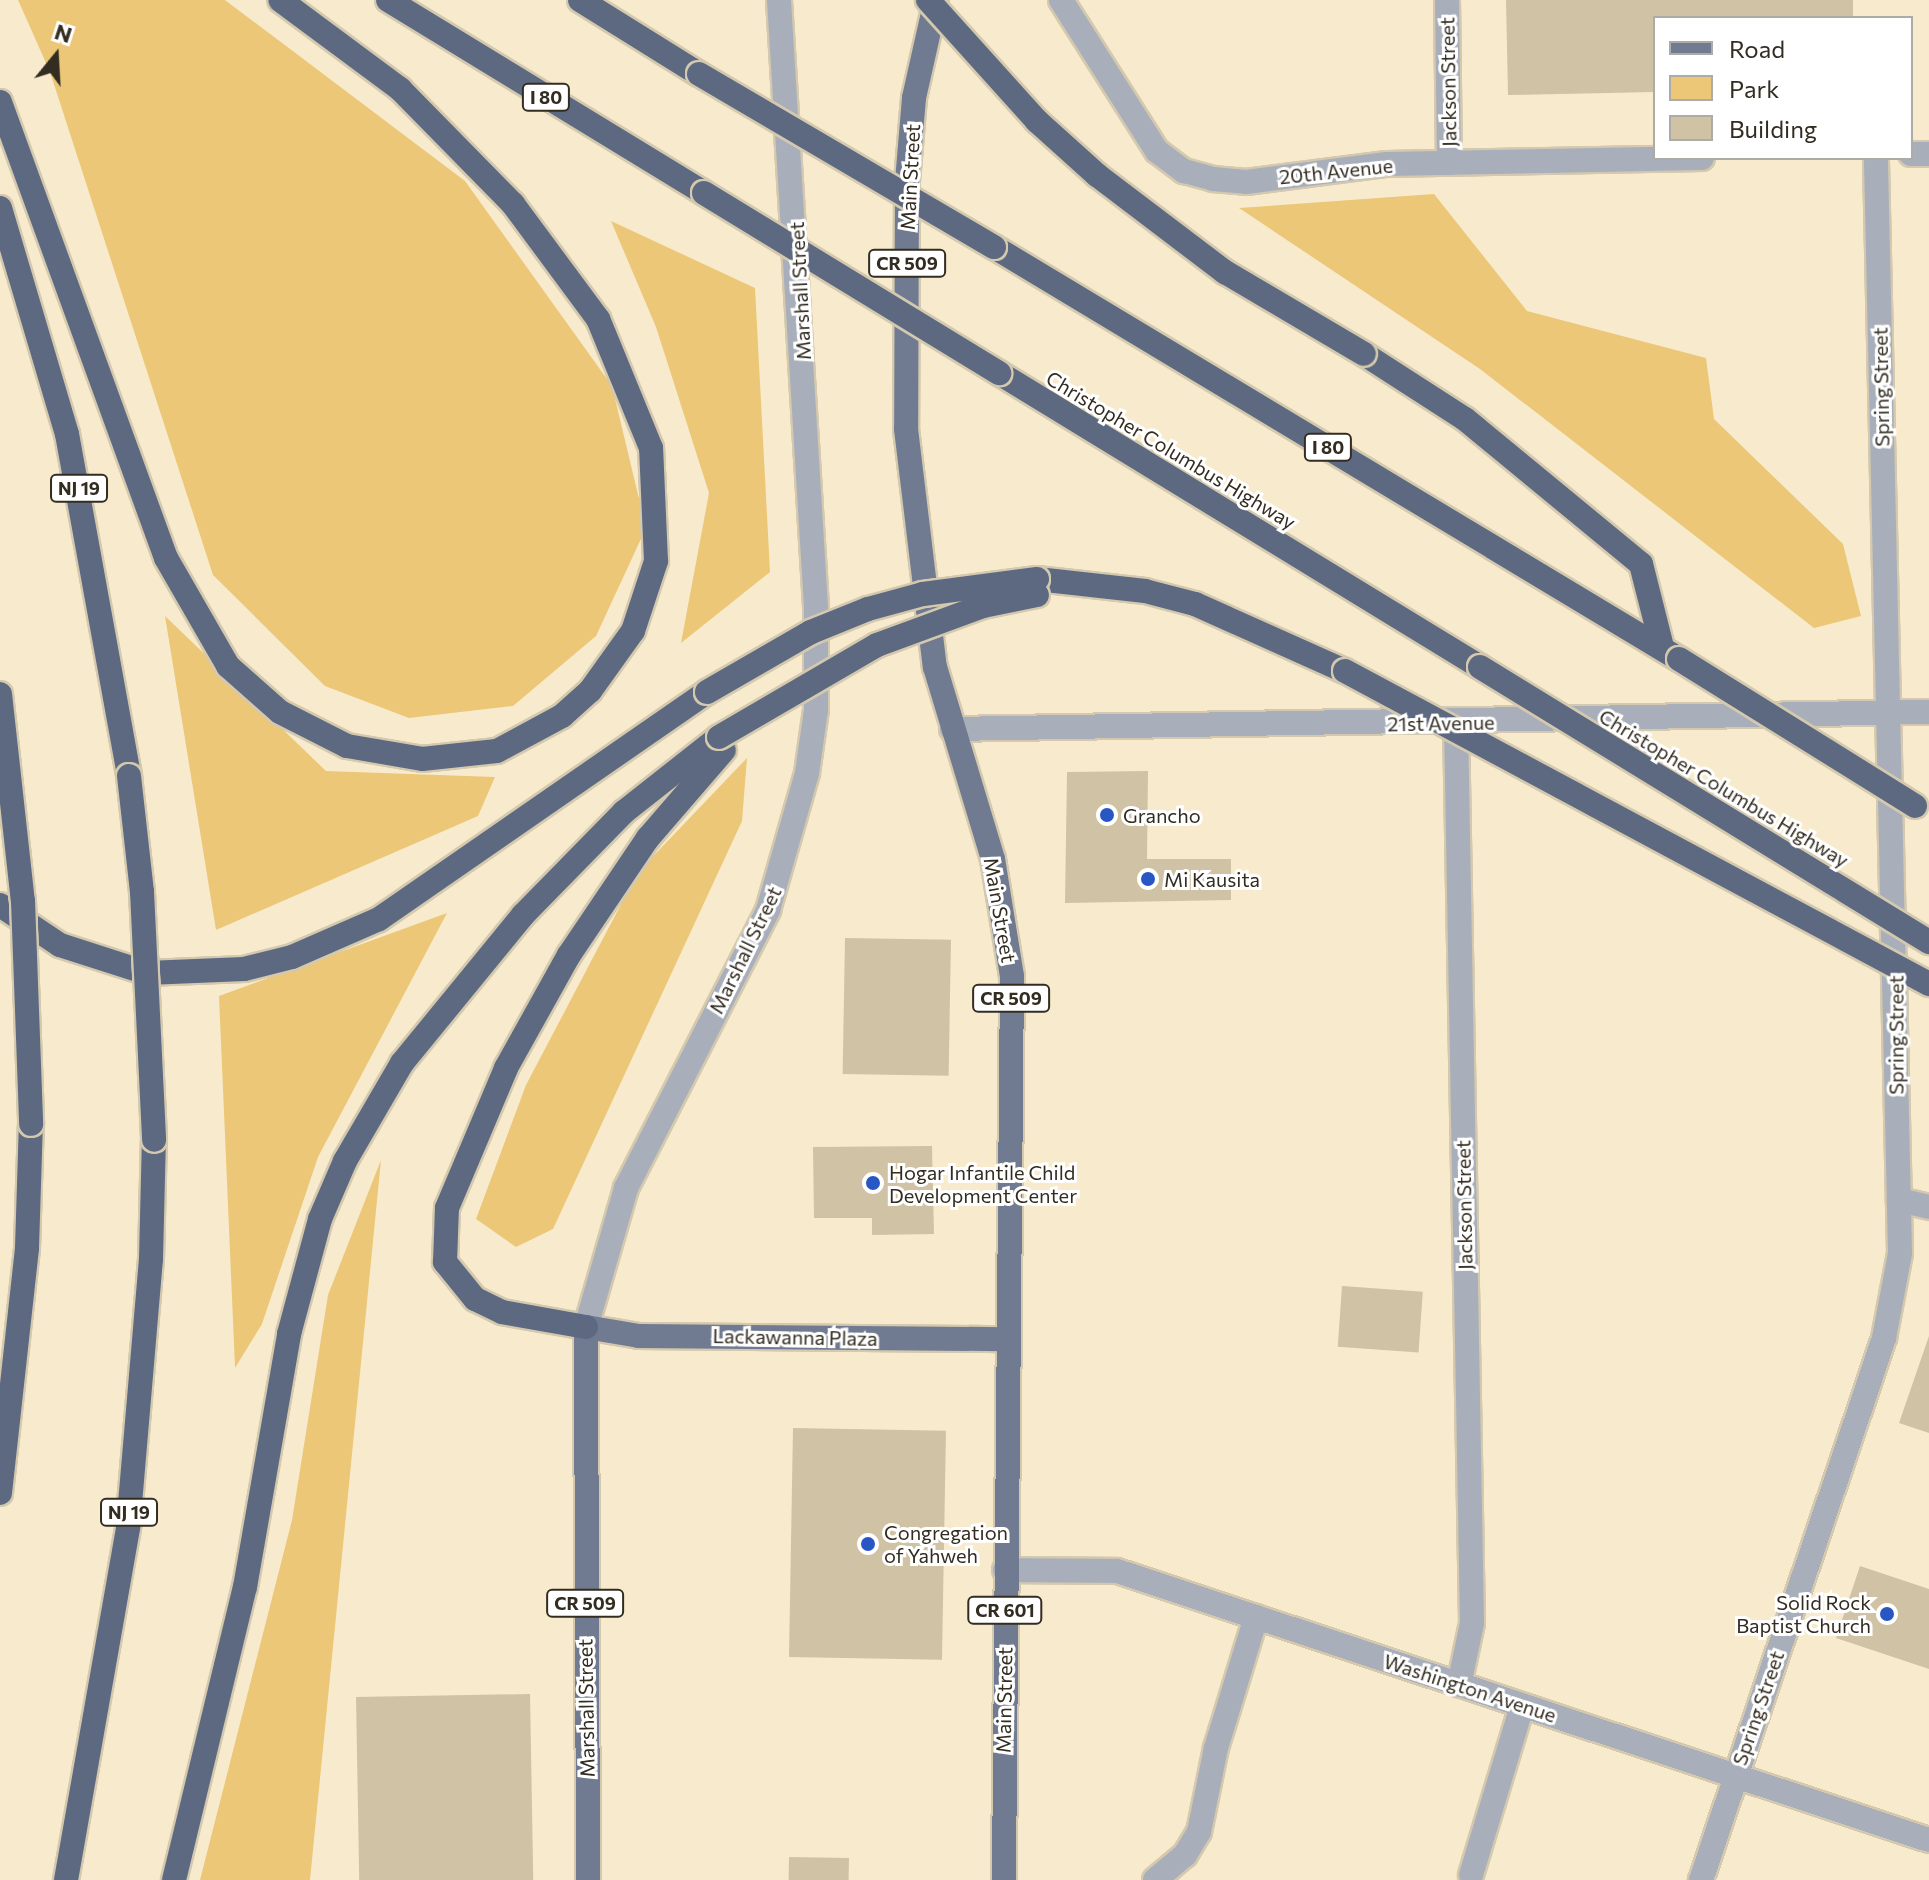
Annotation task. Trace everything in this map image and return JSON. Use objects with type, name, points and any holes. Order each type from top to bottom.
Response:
[{"type":"highway","points":[[0,102],[166,558],[228,666],[280,712],[347,746],[422,759],[497,751],[572,708],[614,663],[633,631],[656,561],[651,448],[598,319],[513,204],[400,89],[280,0]]},
{"type":"highway","name":"Christopher Columbus Highway","points":[[388,0],[1929,942]]},
{"type":"highway","name":"I 80","points":[[580,0],[1671,653],[1929,816]]},
{"type":"highway","points":[[928,0],[1037,121],[1097,175],[1225,272],[1364,354],[1465,419],[1641,564],[1671,653]]},
{"type":"highway","name":"NJ 19","points":[[0,208],[67,434],[129,776],[142,892],[154,1140],[144,1361],[128,1527],[66,1880]]},
{"type":"highway","points":[[174,1880],[245,1587],[289,1334],[320,1219],[345,1161],[402,1063],[514,926],[624,812],[824,671],[927,624],[1037,587]]},
{"type":"highway","points":[[0,905],[60,945],[147,973],[219,971],[292,957],[379,919],[757,660],[868,609],[923,594],[1037,587],[1145,591],[1195,604],[1345,671],[1929,984]]},
{"type":"highway","points":[[0,694],[23,901],[31,1124],[27,1248],[0,1493]]},
{"type":"highway","points":[[586,1327],[502,1312],[475,1299],[445,1262],[447,1208],[506,1068],[569,955],[648,838],[722,743]]},
{"type":"main road","name":"Main Street","points":[[936,0],[918,76],[907,181],[906,429],[918,566],[952,729],[993,859],[1012,976],[1005,1339],[1004,1880]]},
{"type":"main road","name":"Lackawanna Plaza","points":[[586,1327],[639,1336],[1005,1339]]},
{"type":"main road","name":"Marshall Street","points":[[586,1327],[588,1880]]},
{"type":"street","name":"Marshall Street","points":[[586,1327],[626,1188],[768,910],[807,773],[816,710],[816,607],[779,0]]},
{"type":"street","name":"20th Avenue","points":[[1061,0],[1137,125],[1157,151],[1184,171],[1246,182],[1449,163],[1653,159]]},
{"type":"street","name":"Jackson Street","points":[[1447,0],[1449,163]]},
{"type":"street","name":"Spring Street","points":[[1701,1880],[1884,1338],[1900,1253],[1876,160]]},
{"type":"street","name":"21st Avenue","points":[[952,729],[1456,723],[1929,712]]},
{"type":"street","name":"Jackson Street","points":[[1456,723],[1472,1623],[1459,1685]]},
{"type":"street","points":[[1899,1200],[1929,1207]]},
{"type":"street","name":"Washington Avenue","points":[[1005,1570],[1117,1571],[1522,1706],[1736,1773],[1929,1840]]},
{"type":"street","points":[[1155,1880],[1185,1855],[1199,1832],[1216,1748],[1256,1617]]},
{"type":"street","points":[[1471,1875],[1522,1706]]},
{"type":"green space","points":[[18,0],[225,0],[465,181],[612,386],[646,528],[596,636],[513,706],[409,718],[325,686],[213,575],[50,72]]},
{"type":"green space","points":[[1434,194],[1527,311],[1706,358],[1714,419],[1843,544],[1861,616],[1814,628],[1480,369],[1239,208]]},
{"type":"green space","points":[[611,221],[755,288],[770,572],[681,643],[709,493],[656,327]]},
{"type":"green space","points":[[165,616],[326,771],[495,777],[478,816],[216,930]]},
{"type":"green space","points":[[747,758],[742,821],[553,1229],[516,1247],[476,1219],[526,1085],[638,872]]},
{"type":"green space","points":[[447,913],[318,1157],[262,1324],[235,1368],[219,996]]},
{"type":"green space","points":[[381,1160],[310,1880],[200,1880],[292,1520],[328,1295]]},
{"type":"building","points":[[1506,0],[1853,0],[1853,16],[1653,16],[1653,92],[1508,95]]},
{"type":"building","points":[[1148,771],[1147,859],[1231,859],[1231,900],[1065,903],[1067,772]]},
{"type":"building","points":[[845,938],[951,940],[949,1076],[843,1074]]},
{"type":"building","name":"Hogar Infantile Child Development Center","points":[[932,1146],[934,1234],[872,1235],[872,1218],[814,1218],[813,1147]]},
{"type":"building","points":[[1342,1286],[1423,1292],[1419,1353],[1338,1347]]},
{"type":"building","points":[[1929,1336],[1929,1433],[1899,1423]]},
{"type":"building","name":"Congregation of Yahweh","points":[[793,1428],[946,1431],[942,1660],[789,1657]]},
{"type":"building","name":"Solid Rock Baptist Church","points":[[1860,1566],[1929,1589],[1929,1669],[1836,1638]]},
{"type":"building","points":[[530,1694],[533,1880],[359,1880],[356,1697]]},
{"type":"building","points":[[789,1857],[849,1858],[849,1880],[789,1880]]},
{"type":"place","name":"Grancho","points":[[1107,815]]},
{"type":"place","name":"Mi Kausita","points":[[1148,879]]},
{"type":"place","name":"Hogar Infantile Child Development Center","points":[[873,1183]]},
{"type":"place","name":"Congregation of Yahweh","points":[[868,1544]]},
{"type":"place","name":"Solid Rock Baptist Church","points":[[1887,1614]]}]
